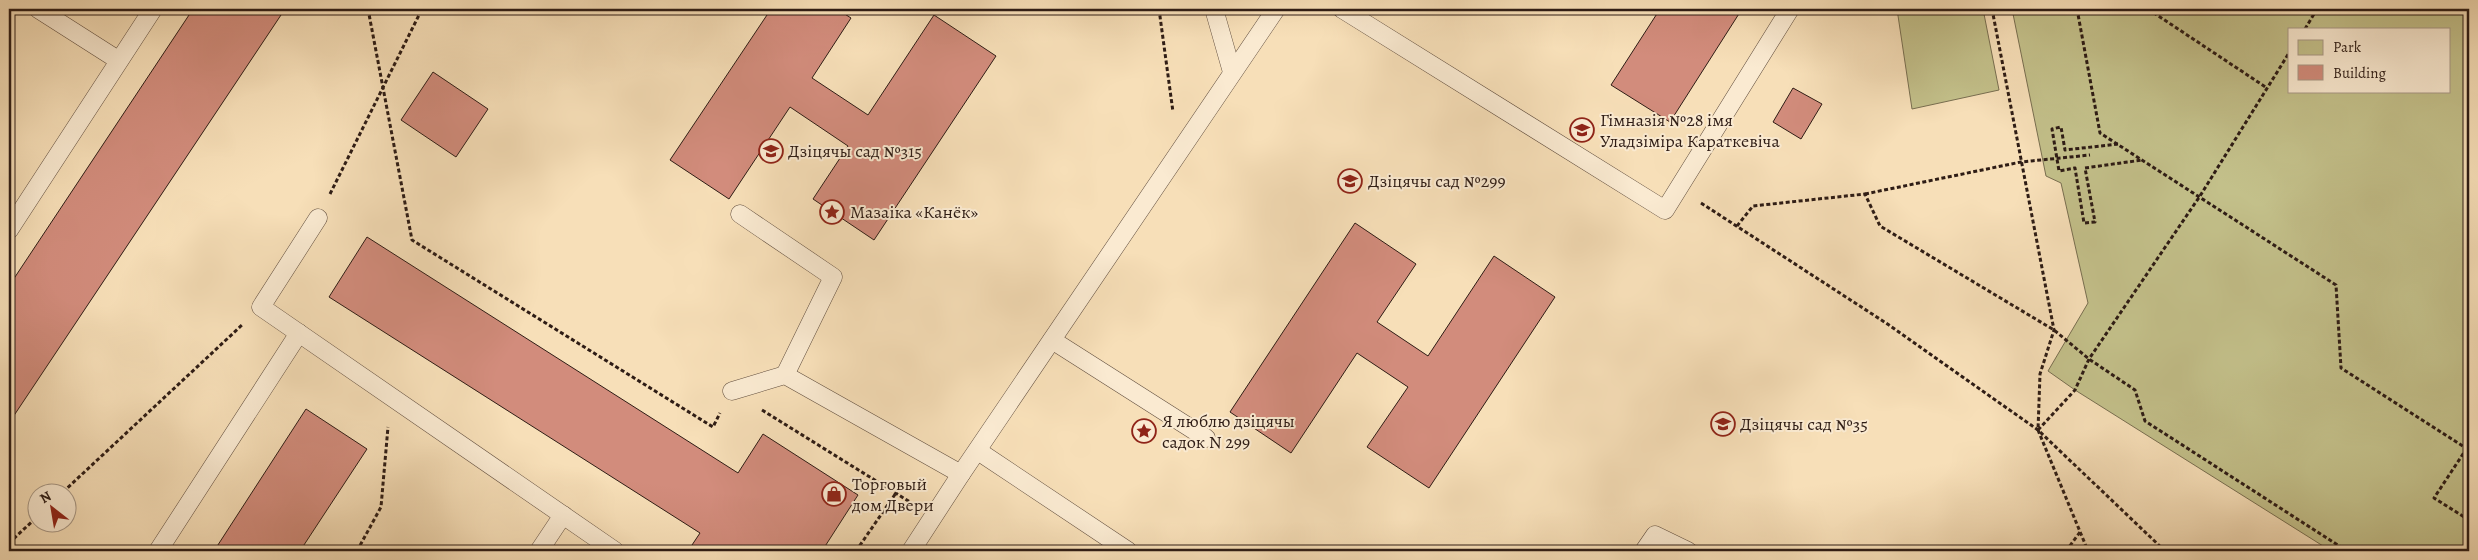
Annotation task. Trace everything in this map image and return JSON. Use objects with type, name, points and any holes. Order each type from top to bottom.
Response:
[{"type":"lane","points":[[38,9],[118,60]]},
{"type":"lane","points":[[9,230],[153,9]]},
{"type":"lane","points":[[1214,9],[1232,72]]},
{"type":"lane","points":[[911,551],[961,474],[1276,9]]},
{"type":"lane","points":[[1342,9],[1665,210],[1790,9]]},
{"type":"lane","points":[[740,214],[833,277],[786,375]]},
{"type":"lane","points":[[318,218],[261,307],[615,551]]},
{"type":"lane","points":[[158,551],[299,333]]},
{"type":"lane","points":[[1052,340],[1206,438]]},
{"type":"lane","points":[[732,391],[786,375],[961,474]]},
{"type":"lane","points":[[978,451],[1128,551]]},
{"type":"lane","points":[[539,551],[563,515]]},
{"type":"lane","points":[[1644,551],[1655,535],[1688,551]]},
{"type":"path","points":[[368,9],[412,240],[713,427],[732,391],[934,516]]},
{"type":"path","points":[[318,218],[422,9]]},
{"type":"path","points":[[1159,9],[1178,153]]},
{"type":"path","points":[[1992,9],[2054,330],[2040,374],[2038,430],[2088,551]]},
{"type":"path","points":[[2077,9],[2100,132],[2336,285],[2341,368],[2468,449],[2434,498],[2469,520]]},
{"type":"path","points":[[2148,9],[2267,88]]},
{"type":"path","points":[[2306,28],[2318,9]]},
{"type":"path","points":[[2038,430],[2075,390],[2089,359],[2200,196],[2288,55]]},
{"type":"path","points":[[2118,144],[2065,150],[2060,126],[2052,129],[2059,171],[2075,168],[2084,223],[2095,222],[2085,168],[2143,160]]},
{"type":"path","points":[[1737,226],[1753,206],[1864,194],[2021,162],[2043,159],[2057,160],[2090,155]]},
{"type":"path","points":[[1678,188],[1886,323],[2038,430],[2165,551]]},
{"type":"path","points":[[1864,194],[1880,226],[2054,330],[2089,359],[2135,390],[2144,421],[2347,551]]},
{"type":"path","points":[[74,482],[261,307]]},
{"type":"path","points":[[357,551],[381,508],[390,396]]},
{"type":"path","points":[[856,551],[896,493]]},
{"type":"path","points":[[9,543],[28,525]]},
{"type":"path","points":[[2066,551],[2080,532]]},
{"type":"green space","points":[[1897,9],[1983,9],[1999,90],[1912,109]]},
{"type":"green space","points":[[2012,9],[2469,9],[2469,551],[2331,551],[2075,390],[2048,371],[2088,303],[2061,183],[2046,176]]},
{"type":"building","points":[[193,9],[285,9],[9,423],[9,286]]},
{"type":"building","points":[[771,9],[837,9],[851,18],[812,78],[868,115],[934,15],[996,56],[874,240],[813,199],[848,146],[790,107],[729,199],[670,160]]},
{"type":"building","points":[[1660,9],[1742,9],[1670,122],[1611,85]]},
{"type":"building","points":[[433,72],[488,109],[456,157],[401,120]]},
{"type":"building","points":[[1793,88],[1822,104],[1801,139],[1773,122]]},
{"type":"building","points":[[1355,223],[1416,264],[1377,322],[1428,356],[1494,256],[1555,297],[1429,488],[1367,447],[1408,387],[1357,353],[1291,453],[1230,412]]},
{"type":"building","points":[[367,237],[738,473],[763,434],[858,495],[822,551],[688,551],[700,533],[329,297]]},
{"type":"building","points":[[306,409],[367,449],[300,551],[214,551]]},
{"type":"place","name":"Гімназія №28 імя Уладзіміра Караткевіча","points":[[1582,130]]},
{"type":"place","name":"Дзіцячы сад №315","points":[[771,151]]},
{"type":"place","name":"Дзіцячы сад №299","points":[[1350,181]]},
{"type":"place","name":"Мазаіка «Канёк»","points":[[832,212]]},
{"type":"place","name":"Дзіцячы сад №35","points":[[1723,424]]},
{"type":"place","name":"Я люблю дзіцячы садок N 299","points":[[1144,431]]},
{"type":"place","name":"Торговый дом Двери","points":[[834,494]]}]
